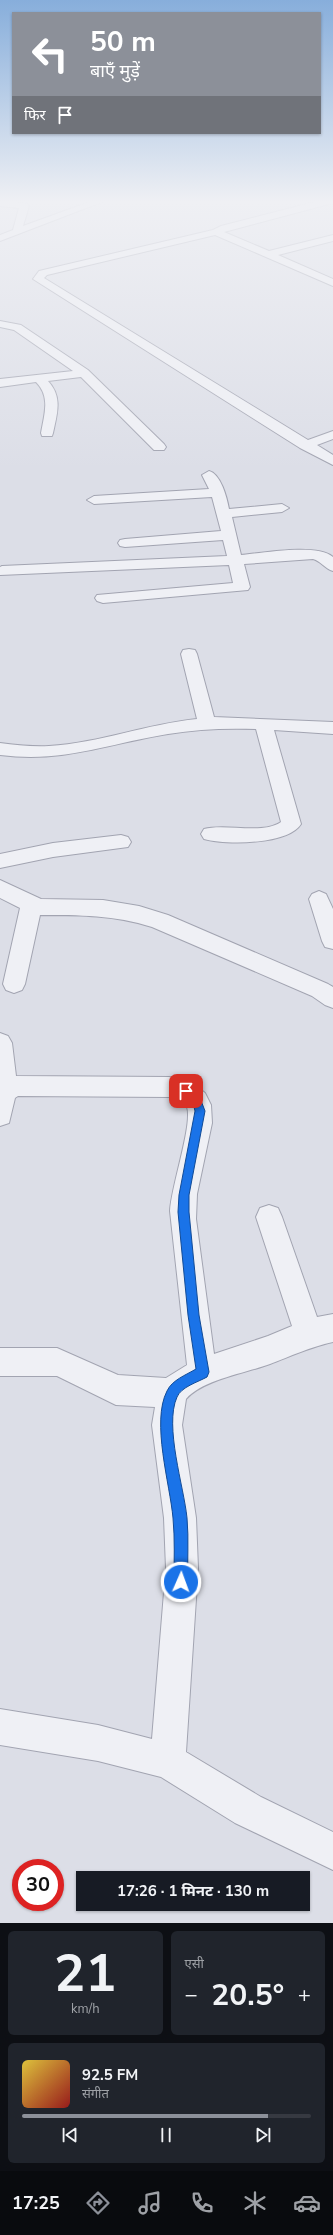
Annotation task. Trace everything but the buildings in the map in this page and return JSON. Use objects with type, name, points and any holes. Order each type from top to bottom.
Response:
[{"type":"street","points":[[55,290],[333,461]]},
{"type":"street","points":[[0,324],[17,327],[84,373],[159,447]]},
{"type":"street","points":[[0,383],[84,373]]},
{"type":"street","points":[[40,379],[49,386],[53,395],[47,432]]},
{"type":"street","points":[[305,445],[333,435]]},
{"type":"street","points":[[103,598],[239,588],[242,586],[217,493],[209,475]]},
{"type":"street","points":[[94,500],[217,493]]},
{"type":"street","points":[[223,514],[282,508]]},
{"type":"street","points":[[125,543],[229,535]]},
{"type":"street","points":[[2,571],[236,560],[314,554],[324,557],[333,566]]},
{"type":"street","points":[[189,654],[207,723]]},
{"type":"street","points":[[0,749],[22,753],[55,753],[160,729],[207,723],[333,728]]},
{"type":"street","points":[[211,834],[270,833],[282,831],[291,824],[264,725]]},
{"type":"street","points":[[0,861],[46,852],[121,842]]},
{"type":"street","points":[[0,888],[32,904],[54,908],[103,908],[132,912],[160,921],[320,990],[333,998]]},
{"type":"street","points":[[319,899],[333,941]]},
{"type":"street","points":[[14,984],[32,904]]},
{"type":"street","points":[[0,1043],[6,1090],[2,1097],[0,1116]]},
{"type":"street","points":[[6,1090],[18,1086],[169,1087],[186,1091],[197,1101],[200,1111],[184,1195],[184,1212],[193,1308],[203,1372]]},
{"type":"street","points":[[168,1761],[182,1568],[180,1518],[171,1467],[167,1426],[172,1393],[178,1386],[203,1372],[270,1350],[321,1331],[288,1277],[269,1217]]},
{"type":"street","points":[[0,1362],[57,1362],[75,1369],[116,1390],[172,1393]]},
{"type":"street","points":[[0,1727],[44,1733],[90,1742],[168,1761],[248,1810],[333,1851]]},
{"type":"route","points":[[181,1582],[182,1568],[180,1518],[171,1467],[167,1426],[168,1408],[172,1393],[178,1386],[193,1376],[203,1372],[185,1242],[184,1212],[184,1195],[200,1111],[197,1101],[186,1091]]}]
